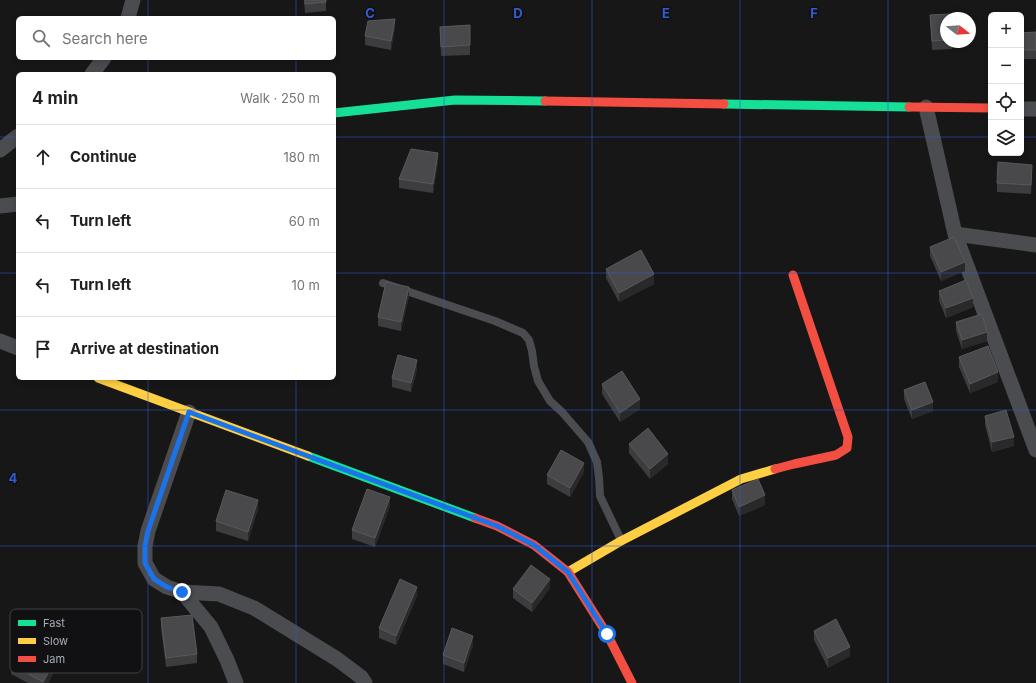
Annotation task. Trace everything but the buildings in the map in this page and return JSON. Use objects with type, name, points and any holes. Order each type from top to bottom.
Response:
[{"type":"street","points":[[129,16],[133,0]]},
{"type":"street","points":[[94,72],[102,60]]},
{"type":"street","points":[[336,113],[455,100],[988,108]]},
{"type":"street","points":[[926,107],[955,234],[1036,450]]},
{"type":"street","points":[[1024,109],[1036,109]]},
{"type":"street","points":[[0,150],[16,138]]},
{"type":"street","points":[[0,206],[16,204]]},
{"type":"street","points":[[955,234],[1036,245]]},
{"type":"street","points":[[568,572],[621,541],[741,479],[794,464],[836,455],[847,448],[848,436],[793,275]]},
{"type":"street","points":[[0,341],[16,347]]},
{"type":"street","points":[[103,380],[497,526],[534,545],[568,572],[607,634],[632,683]]},
{"type":"street","points":[[189,412],[148,531],[145,546],[145,563],[154,579],[167,587],[182,592],[219,594],[254,608],[337,659],[361,677],[365,683]]},
{"type":"street","points":[[182,592],[211,627],[236,683]]},
{"type":"lane","points":[[383,282],[495,321],[523,333],[529,340],[538,381],[550,401],[562,412],[588,442],[597,462],[600,496],[621,541]]},
{"type":"traffic: fast","points":[[336,113],[455,100],[545,101]]},
{"type":"traffic: fast","points":[[724,104],[909,107]]},
{"type":"traffic: fast","points":[[308,456],[475,518]]},
{"type":"traffic: slow","points":[[103,380],[308,456]]},
{"type":"traffic: slow","points":[[568,572],[621,541],[741,479],[775,469]]},
{"type":"traffic: jam","points":[[545,101],[724,104]]},
{"type":"traffic: jam","points":[[909,107],[988,108]]},
{"type":"traffic: jam","points":[[775,469],[836,455],[847,448],[848,437],[793,275]]},
{"type":"traffic: jam","points":[[475,518],[497,526],[534,545],[568,572],[607,634],[632,683]]},
{"type":"route","points":[[182,592],[167,587],[154,579],[145,563],[145,546],[148,531],[189,412],[497,526],[534,545],[568,572],[607,634]]}]
